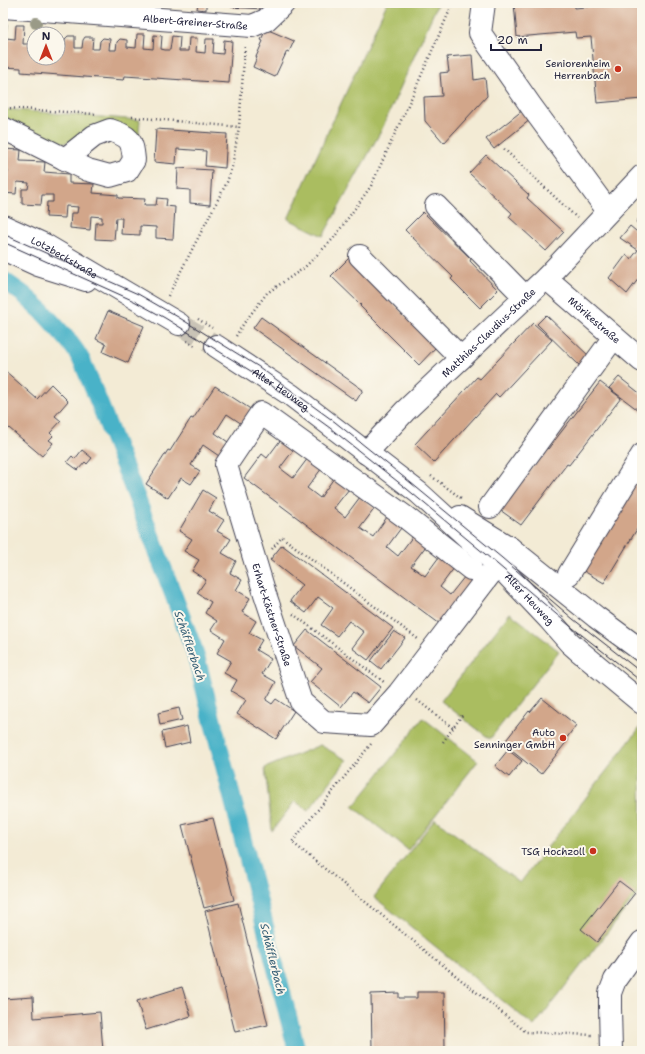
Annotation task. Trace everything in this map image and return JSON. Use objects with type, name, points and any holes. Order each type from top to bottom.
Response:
[{"type":"street","name":"Albert-Greiner-Straße","points":[[3,7],[134,10],[252,26],[266,20],[284,3]]},
{"type":"street","points":[[484,3],[480,33],[531,106],[608,211]]},
{"type":"street","points":[[3,128],[66,160]]},
{"type":"street","name":"Matthias-Claudius-Straße","points":[[366,452],[405,411],[546,278],[642,176]]},
{"type":"street","points":[[436,206],[525,297]]},
{"type":"street","name":"Lotzbeckstraße","points":[[3,226],[45,245],[179,324]]},
{"type":"street","name":"Lotzbeckstraße","points":[[3,250],[38,265],[124,291]]},
{"type":"street","points":[[360,256],[461,358]]},
{"type":"street","name":"Mörikestraße","points":[[546,278],[642,361]]},
{"type":"street","points":[[490,507],[614,337]]},
{"type":"street","name":"Alter Heuweg","points":[[226,342],[291,395],[419,493],[476,526],[504,556],[549,618],[569,642],[642,703]]},
{"type":"street","name":"Erhart-Kästner-Straße","points":[[371,724],[324,722],[301,702],[257,567],[226,465],[261,413],[404,516],[471,569]]},
{"type":"street","points":[[569,574],[642,455]]},
{"type":"street","points":[[404,516],[419,493]]},
{"type":"street","name":"Alter Heuweg","points":[[504,556],[596,617],[642,652]]},
{"type":"street","points":[[371,724],[401,691],[504,556]]},
{"type":"street","points":[[611,1043],[610,993],[615,980],[642,942]]},
{"type":"path","points":[[226,342],[244,323],[267,293],[304,268],[333,239],[371,186],[453,3]]},
{"type":"path","points":[[166,299],[227,182],[232,167],[239,127],[246,36],[252,26]]},
{"type":"path","points":[[504,149],[591,230]]},
{"type":"path","points":[[257,567],[282,537],[432,650]]},
{"type":"path","points":[[290,612],[452,728]]},
{"type":"path","points":[[443,742],[463,714]]},
{"type":"path","points":[[371,724],[374,739],[292,842],[455,976],[526,1032],[611,1043]]},
{"type":"green space","points":[[387,3],[438,3],[381,131],[323,236],[288,219]]},
{"type":"green space","points":[[3,109],[140,120],[138,146],[124,129],[60,144],[3,117]]},
{"type":"green space","points":[[510,613],[559,651],[490,739],[441,701]]},
{"type":"green space","points":[[423,718],[478,761],[408,850],[353,807]]},
{"type":"green space","name":"TSG Hochzoll","points":[[641,726],[642,888],[534,1026],[374,897],[435,819],[520,883]]},
{"type":"green space","points":[[320,745],[347,760],[308,811],[295,801],[272,831],[265,768]]},
{"type":"building","points":[[198,3],[206,3],[206,10],[197,9]]},
{"type":"building","points":[[231,3],[262,3],[262,9],[231,7]]},
{"type":"building","name":"Seniorenheim Herrenbach","points":[[514,3],[574,3],[575,8],[642,3],[642,99],[597,103],[591,37],[576,38],[575,32],[517,37]]},
{"type":"building","points":[[3,24],[7,24],[6,38],[15,39],[16,25],[24,25],[23,44],[26,44],[26,66],[66,66],[66,38],[68,36],[75,36],[75,48],[82,48],[85,37],[93,37],[92,49],[99,49],[100,41],[103,38],[110,39],[109,50],[116,50],[117,42],[120,39],[127,40],[127,47],[136,48],[137,34],[145,34],[144,48],[153,49],[154,35],[162,36],[161,49],[165,50],[170,50],[172,36],[180,37],[179,51],[188,51],[189,38],[197,38],[196,52],[205,53],[206,39],[214,39],[213,53],[223,54],[224,40],[232,41],[229,83],[125,76],[124,80],[21,72],[21,68],[3,67]]},
{"type":"building","points":[[266,29],[294,41],[289,52],[287,51],[275,77],[253,67]]},
{"type":"building","points":[[472,55],[474,80],[485,78],[487,96],[444,143],[425,121],[424,97],[442,96],[440,73],[449,72],[447,57]]},
{"type":"building","points":[[523,110],[531,119],[494,149],[486,139]]},
{"type":"building","points":[[156,129],[227,134],[225,168],[205,166],[206,151],[177,149],[176,164],[154,162]]},
{"type":"building","points":[[3,149],[21,150],[20,161],[45,162],[44,172],[69,174],[69,183],[94,184],[93,193],[118,195],[118,198],[145,199],[144,205],[156,205],[157,198],[167,199],[166,206],[175,207],[173,239],[156,238],[156,227],[140,226],[140,235],[121,234],[122,218],[116,218],[114,240],[95,239],[96,223],[102,223],[102,217],[91,216],[90,230],[70,228],[71,213],[77,213],[78,207],[66,206],[65,218],[46,217],[47,202],[53,202],[53,195],[42,195],[41,205],[22,204],[22,189],[28,189],[29,183],[17,182],[16,194],[3,193],[3,177],[7,177],[8,171],[3,171]]},
{"type":"building","points":[[486,155],[529,195],[527,198],[564,232],[546,251],[509,217],[512,213],[469,173]]},
{"type":"building","points":[[178,168],[212,170],[210,205],[190,203],[190,190],[177,189]]},
{"type":"building","points":[[423,212],[471,259],[470,261],[498,290],[480,308],[451,279],[453,277],[405,230]]},
{"type":"building","points":[[642,214],[642,227],[636,222]]},
{"type":"building","points":[[630,226],[642,236],[642,274],[627,294],[609,278],[626,255],[631,259],[638,250],[620,238]]},
{"type":"building","points":[[349,258],[436,347],[419,365],[331,276]]},
{"type":"building","points":[[108,311],[144,326],[128,363],[103,352],[106,344],[96,339]]},
{"type":"building","points":[[546,315],[591,358],[582,368],[537,324]]},
{"type":"building","points":[[261,317],[363,390],[356,401],[253,328]]},
{"type":"building","points":[[533,323],[552,340],[499,397],[496,394],[434,462],[415,444],[477,377],[480,379]]},
{"type":"building","points":[[3,369],[37,399],[51,384],[68,401],[55,416],[61,421],[50,433],[53,436],[49,440],[53,443],[42,456],[3,423]]},
{"type":"building","points":[[619,377],[642,395],[642,413],[609,388]]},
{"type":"building","points":[[600,382],[621,398],[569,465],[567,464],[521,525],[500,510]]},
{"type":"building","points":[[215,386],[252,410],[242,424],[227,414],[215,433],[228,442],[219,456],[203,445],[191,465],[200,471],[191,484],[181,478],[168,498],[146,484],[168,450],[170,451],[191,418],[193,419]]},
{"type":"building","points":[[282,438],[295,448],[280,468],[293,478],[308,458],[322,468],[307,488],[320,498],[334,478],[349,489],[334,508],[345,517],[360,497],[375,508],[360,528],[373,537],[387,517],[401,528],[387,547],[398,556],[413,536],[426,546],[411,566],[425,576],[439,557],[454,568],[440,587],[450,595],[465,576],[472,582],[440,624],[244,478],[262,454],[267,458]]},
{"type":"building","points":[[82,450],[92,458],[87,464],[85,462],[78,470],[67,462],[72,456],[75,459]]},
{"type":"building","points":[[642,473],[642,521],[604,583],[582,570]]},
{"type":"building","points":[[203,490],[216,498],[209,511],[224,520],[217,531],[231,539],[222,553],[236,561],[230,573],[242,580],[236,590],[250,598],[242,612],[256,621],[249,633],[262,640],[256,650],[271,659],[262,674],[276,682],[266,700],[272,704],[276,699],[294,711],[276,739],[237,714],[246,700],[231,691],[237,680],[224,673],[231,661],[217,653],[225,639],[211,630],[217,621],[205,613],[211,602],[197,593],[206,580],[192,571],[199,560],[184,551],[192,539],[179,531]]},
{"type":"building","points":[[282,545],[393,628],[368,660],[352,648],[364,632],[349,621],[337,636],[321,625],[333,608],[318,597],[306,613],[290,601],[302,585],[270,560]]},
{"type":"building","points":[[307,630],[381,687],[368,703],[353,692],[341,707],[310,682],[322,668],[294,646]]},
{"type":"building","points":[[394,631],[405,638],[381,669],[371,661]]},
{"type":"building","points":[[542,698],[576,725],[566,739],[568,740],[541,774],[503,744],[529,711],[530,712]]},
{"type":"building","points":[[179,708],[182,720],[160,725],[158,713]]},
{"type":"building","points":[[187,726],[190,742],[165,748],[162,732]]},
{"type":"building","points":[[508,750],[522,761],[509,777],[495,766]]},
{"type":"building","points":[[213,818],[234,900],[204,908],[182,825]]},
{"type":"building","points":[[619,881],[635,893],[597,942],[581,929]]},
{"type":"building","points":[[238,903],[268,1025],[235,1032],[205,911]]},
{"type":"building","points":[[182,987],[191,1016],[146,1030],[137,1001]]},
{"type":"building","points":[[417,992],[444,992],[445,1048],[440,1048],[440,1051],[378,1051],[378,1048],[372,1048],[371,994],[399,993],[399,998],[417,998]]},
{"type":"building","points":[[33,997],[34,1018],[100,1012],[103,1051],[3,1051],[3,999]]},
{"type":"waterway","name":"Schäfflerbach","points":[[3,280],[23,294],[42,311],[76,351],[82,361],[136,496],[198,664],[297,1051]]},
{"type":"tunnel","points":[[179,324],[216,346]]},
{"type":"tram line","points":[[3,234],[138,294],[259,367],[335,422],[502,558],[573,619],[642,673]]},
{"type":"tram line","points":[[3,242],[134,301],[165,318],[254,373],[330,428],[407,489],[569,625],[642,682]]},
{"type":"place","name":"Seniorenheim Herrenbach","points":[[618,69]]},
{"type":"place","name":"Auto Senninger GmbH","points":[[563,738]]},
{"type":"place","name":"TSG Hochzoll","points":[[593,851]]}]
